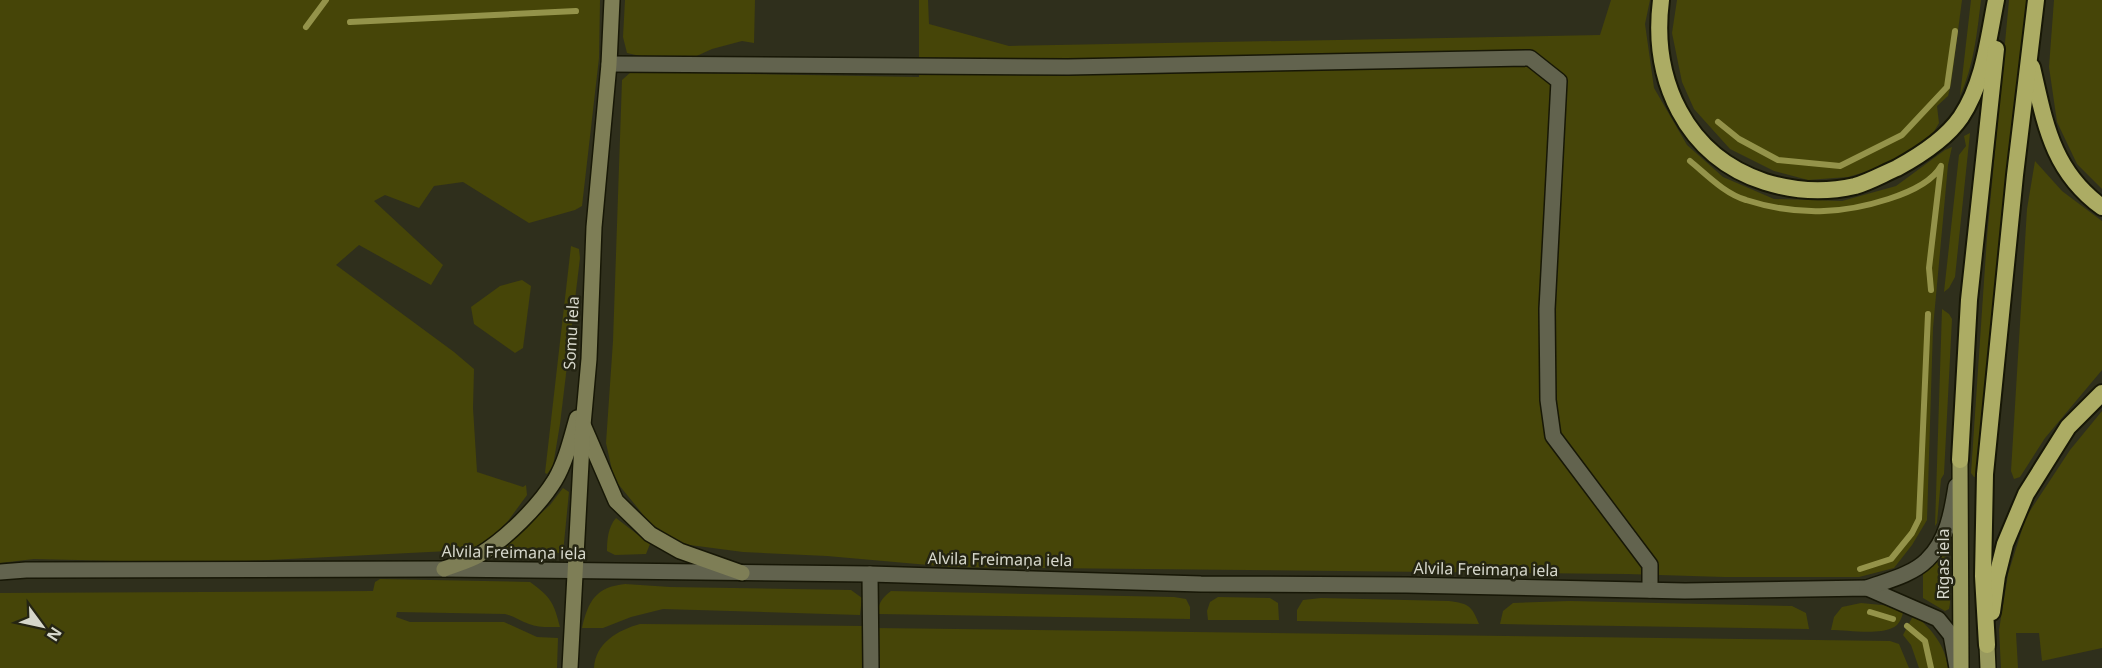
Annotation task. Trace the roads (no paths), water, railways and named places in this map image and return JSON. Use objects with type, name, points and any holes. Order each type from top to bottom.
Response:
[{"type":"highway","points":[[1661,0],[1659,44],[1663,67],[1676,105],[1690,129],[1710,151],[1731,167],[1753,178],[1780,187],[1832,190],[1856,186],[1909,161],[1939,140],[1959,119],[1974,94],[1984,64],[1996,0]]},
{"type":"highway","points":[[1960,460],[1970,300],[2002,0]]},
{"type":"highway","points":[[1987,645],[1983,576],[1985,474],[2036,0]]},
{"type":"highway","points":[[2029,55],[2047,131],[2054,150],[2069,176],[2082,191],[2102,207]]},
{"type":"highway","points":[[1987,645],[1997,576],[2005,544],[2026,494],[2068,428],[2102,393]]},
{"type":"main road","name":"Somu iela","points":[[570,668],[583,424],[589,359],[594,226],[609,64],[612,0]]},
{"type":"main road","points":[[444,568],[479,555],[508,533],[534,506],[555,479],[570,445],[589,359]]},
{"type":"main road","points":[[583,424],[616,501],[650,534],[680,551],[742,573]]},
{"type":"main road","name":"Rīgas iela","points":[[1960,460],[1961,668]]},
{"type":"main road","points":[[1987,645],[1988,668]]},
{"type":"street","points":[[609,64],[1068,67],[1530,58],[1559,81],[1547,309],[1548,400],[1553,436],[1650,565],[1650,590]]},
{"type":"street","points":[[1867,588],[1904,574],[1927,560],[1943,538],[1952,512],[1960,460]]},
{"type":"street","name":"Alvila Freimaņa iela","points":[[0,572],[38,569],[444,568],[870,574],[1202,584],[1685,591],[1867,588],[1938,619],[1950,635],[1957,668]]},
{"type":"street","points":[[870,574],[871,668]]},
{"type":"waterway","points":[[306,27],[326,0]]},
{"type":"waterway","points":[[350,22],[576,11]]},
{"type":"waterway","points":[[1718,122],[1739,139],[1778,160],[1840,166],[1902,135],[1947,87],[1955,31]]},
{"type":"waterway","points":[[1690,161],[1717,184],[1738,197],[1775,207],[1814,211],[1854,208],[1905,193],[1933,176],[1941,166],[1929,268],[1931,290]]},
{"type":"waterway","points":[[1860,569],[1891,559],[1912,533],[1919,519],[1928,314]]},
{"type":"waterway","points":[[1870,612],[1893,619]]},
{"type":"waterway","points":[[1907,626],[1925,641],[1931,668]]}]
